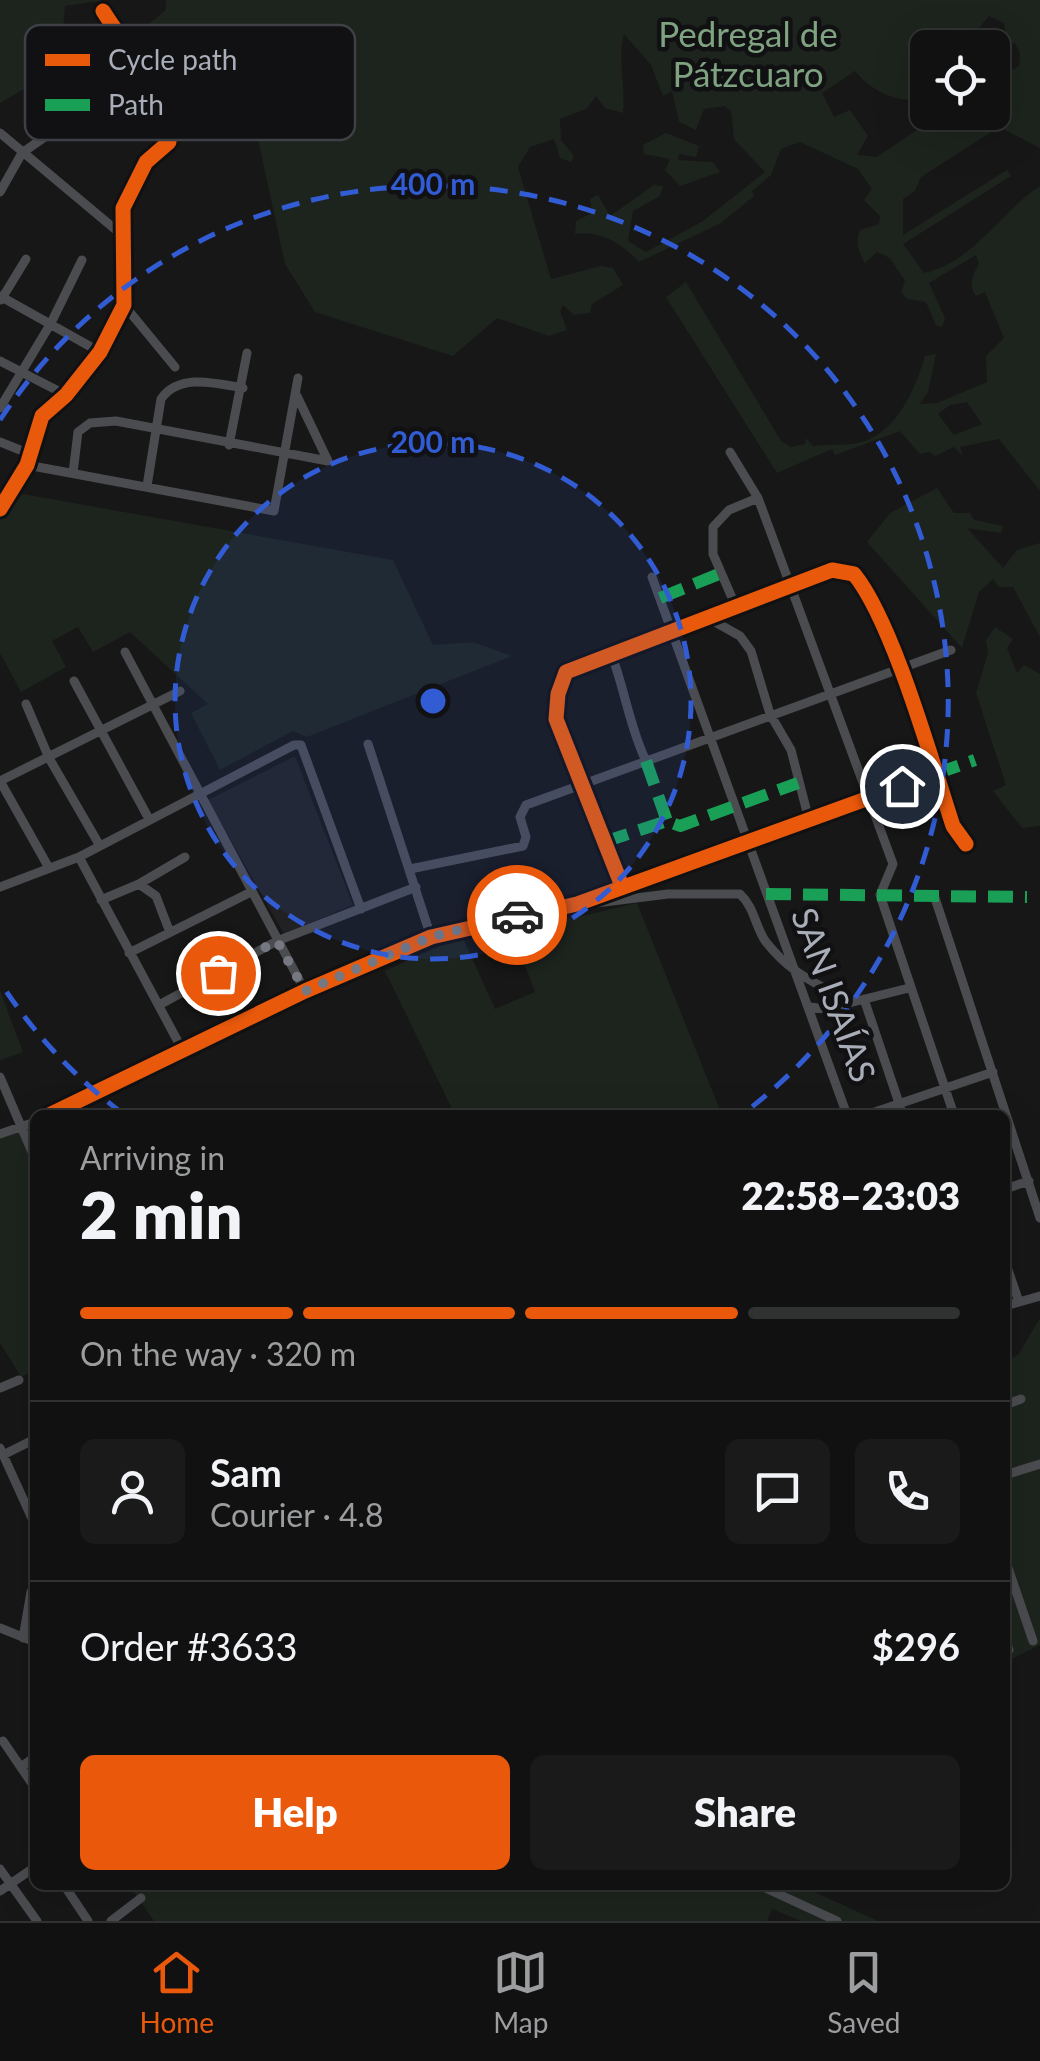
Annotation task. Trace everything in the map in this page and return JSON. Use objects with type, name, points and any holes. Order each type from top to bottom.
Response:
[{"type":"street","points":[[103,10],[113,25]]},
{"type":"street","points":[[0,132],[122,234]]},
{"type":"street","points":[[0,192],[22,153],[40,140]]},
{"type":"street","points":[[0,509],[28,460],[42,416],[66,395],[100,352],[124,305],[123,208],[146,162],[168,140]]},
{"type":"street","points":[[26,259],[1,299],[100,352]]},
{"type":"street","points":[[0,408],[23,374],[82,260]]},
{"type":"street","points":[[124,305],[175,367]]},
{"type":"street","points":[[229,444],[247,353]]},
{"type":"street","points":[[0,361],[66,395]]},
{"type":"street","points":[[0,442],[28,460],[73,473],[274,511],[298,378]]},
{"type":"street","points":[[147,486],[161,399],[169,388],[182,382],[243,388]]},
{"type":"street","points":[[73,473],[78,432],[90,423],[116,421],[328,461],[296,393]]},
{"type":"street","points":[[730,452],[758,498],[893,864],[880,894],[952,1110]]},
{"type":"street","points":[[736,607],[713,554],[713,527],[729,510],[758,498]]},
{"type":"street","points":[[622,886],[556,719],[558,694],[566,672],[832,570],[854,574],[864,586],[898,667],[954,826],[966,844]]},
{"type":"street","name":"SAN ISAÍAS","points":[[652,577],[845,1110]]},
{"type":"street","points":[[708,618],[740,636],[751,650],[770,714],[790,750],[809,820]]},
{"type":"street","points":[[410,868],[524,846],[527,843],[521,810],[581,782],[951,650]]},
{"type":"street","points":[[125,652],[305,991]]},
{"type":"street","points":[[612,656],[646,761]]},
{"type":"street","points":[[74,682],[149,819]]},
{"type":"street","points":[[48,868],[0,781],[180,692]]},
{"type":"street","points":[[26,704],[50,758],[100,846]]},
{"type":"street","points":[[368,744],[431,937]]},
{"type":"street","points":[[0,886],[79,857],[301,745],[361,910]]},
{"type":"street","points":[[577,904],[935,774]]},
{"type":"street","points":[[79,857],[184,1051]]},
{"type":"street","points":[[101,900],[139,884],[185,857]]},
{"type":"street","points":[[139,884],[156,896],[169,930]]},
{"type":"street","points":[[159,1005],[277,941],[416,888]]},
{"type":"street","points":[[130,952],[251,892]]},
{"type":"street","points":[[60,1110],[305,991],[431,937],[577,904],[668,894],[740,894],[759,921],[762,938],[800,978],[849,1002]]},
{"type":"street","points":[[934,895],[1006,1110]]},
{"type":"street","points":[[810,1007],[825,1009],[909,988]]},
{"type":"street","points":[[864,999],[901,1110],[944,1088],[993,1072]]},
{"type":"street","points":[[0,1077],[30,1147]]},
{"type":"street","points":[[1010,1123],[1040,1218]]},
{"type":"street","points":[[0,1134],[30,1124]]},
{"type":"street","points":[[1010,1187],[1029,1181]]},
{"type":"street","points":[[1010,1276],[1019,1302]]},
{"type":"street","points":[[1010,1305],[1040,1296]]},
{"type":"street","points":[[0,1388],[19,1380]]},
{"type":"street","points":[[1010,1403],[1022,1400]]},
{"type":"street","points":[[30,1441],[1,1452],[30,1506]]},
{"type":"street","points":[[1010,1473],[1040,1464]]},
{"type":"street","points":[[1010,1574],[1032,1641]]},
{"type":"street","points":[[23,1638],[30,1598]]},
{"type":"street","points":[[0,1628],[30,1640]]},
{"type":"street","points":[[3,1741],[30,1780]]},
{"type":"street","points":[[21,1767],[30,1761]]},
{"type":"street","points":[[0,1869],[37,1921]]},
{"type":"street","points":[[0,1891],[30,1870]]},
{"type":"street","points":[[67,1890],[88,1921]]},
{"type":"street","points":[[770,1890],[837,1921]]},
{"type":"street","points":[[111,1921],[141,1898]]},
{"type":"shaded area","points":[[295,756],[353,905],[284,934],[208,800]]},
{"type":"green space","points":[[0,0],[104,0],[65,6],[63,25],[25,25],[25,89],[0,103]]},
{"type":"green space","name":"Pedregal de Pátzcuaro","points":[[166,0],[1040,0],[1040,148],[1005,130],[1010,130],[1010,71],[1019,66],[1020,53],[1015,43],[1010,44],[1010,30],[989,16],[978,30],[910,30],[910,100],[886,95],[855,71],[822,93],[834,117],[850,110],[868,136],[857,155],[877,157],[917,130],[994,130],[921,177],[915,191],[903,199],[903,235],[1007,170],[1011,176],[903,244],[924,273],[958,258],[1040,186],[1040,491],[999,439],[960,447],[963,456],[954,447],[935,456],[929,452],[920,454],[900,431],[835,455],[832,449],[777,473],[666,297],[686,282],[781,441],[791,447],[805,444],[806,438],[813,446],[853,444],[868,440],[892,422],[909,397],[925,356],[936,354],[928,392],[920,404],[937,403],[987,382],[986,356],[1004,338],[985,292],[976,296],[972,288],[979,264],[976,255],[929,283],[945,318],[942,327],[936,325],[926,302],[907,299],[901,292],[905,281],[890,258],[877,252],[865,263],[859,251],[860,230],[879,224],[880,216],[864,200],[872,189],[858,169],[800,142],[781,149],[771,175],[752,191],[754,196],[721,223],[639,262],[610,240],[593,234],[575,234],[576,221],[592,213],[590,199],[598,195],[610,216],[654,185],[663,186],[660,196],[633,211],[628,241],[646,252],[703,221],[765,172],[734,139],[731,111],[725,106],[704,109],[696,130],[679,122],[672,91],[663,96],[651,65],[624,34],[623,113],[605,108],[596,96],[586,109],[560,119],[561,140],[574,156],[571,162],[560,158],[554,139],[530,147],[518,167],[551,279],[601,266],[613,268],[623,285],[592,304],[590,313],[574,315],[563,305],[560,311],[567,330],[549,336],[497,318],[453,356],[315,312],[285,264],[258,140],[355,140],[355,25],[148,25],[166,10]],"holes":[[[967,402],[982,424],[954,435],[938,414],[950,405]]]},
{"type":"green space","points":[[666,133],[699,146],[696,157],[679,154],[678,160],[713,162],[720,172],[680,186],[665,170],[670,159],[644,154],[643,145]]},
{"type":"green space","points":[[937,488],[954,513],[970,513],[974,520],[1003,526],[1001,533],[967,528],[1003,568],[1017,550],[1040,543],[1040,637],[1013,587],[999,587],[993,579],[979,592],[962,648],[867,542],[890,513]]},
{"type":"green space","points":[[23,494],[393,560],[433,645],[473,642],[512,656],[307,737],[293,731],[220,770],[191,713],[208,704],[130,632],[93,652],[78,627],[52,641],[66,667],[21,692],[0,653],[0,518]]},
{"type":"green space","points":[[995,627],[1013,639],[1007,648],[1017,673],[1024,665],[1040,674],[1040,826],[1022,828],[993,791],[1006,785],[976,693],[988,653],[986,640]]},
{"type":"green space","points":[[637,903],[720,1110],[453,1110],[385,971],[462,936],[495,1009],[535,992],[524,963],[544,956],[532,928]]},
{"type":"green space","points":[[0,991],[23,1052],[0,1060]]},
{"type":"green space","points":[[30,1128],[30,1372],[21,1377],[0,1343],[0,1139]]},
{"type":"green space","points":[[1040,1318],[1040,1645],[1010,1660],[1010,1359],[1018,1355]]},
{"type":"green space","points":[[132,1890],[810,1890],[878,1921],[801,1921],[772,1909],[767,1921],[154,1921]]},
{"type":"marked path","points":[[660,598],[719,574]]},
{"type":"marked path","points":[[935,774],[975,760]]},
{"type":"marked path","points":[[646,761],[667,821]]},
{"type":"marked path","points":[[604,842],[667,821],[680,826],[798,783]]},
{"type":"marked path","points":[[766,894],[1027,897]]},
{"type":"cycle path","points":[[103,11],[113,25]]},
{"type":"cycle path","points":[[0,509],[27,465],[42,416],[66,395],[100,352],[124,305],[123,208],[146,162],[169,140]]},
{"type":"cycle path","points":[[622,886],[556,719],[558,694],[566,672],[832,570],[854,574],[869,596],[897,658],[953,826],[966,844]]},
{"type":"cycle path","points":[[59,1110],[305,991],[431,937],[577,904],[935,774]]},
{"type":"way so far","points":[[218,973],[277,941],[305,991],[431,937],[517,915]]},
{"type":"route","points":[[517,915],[577,904],[902,786]]}]
